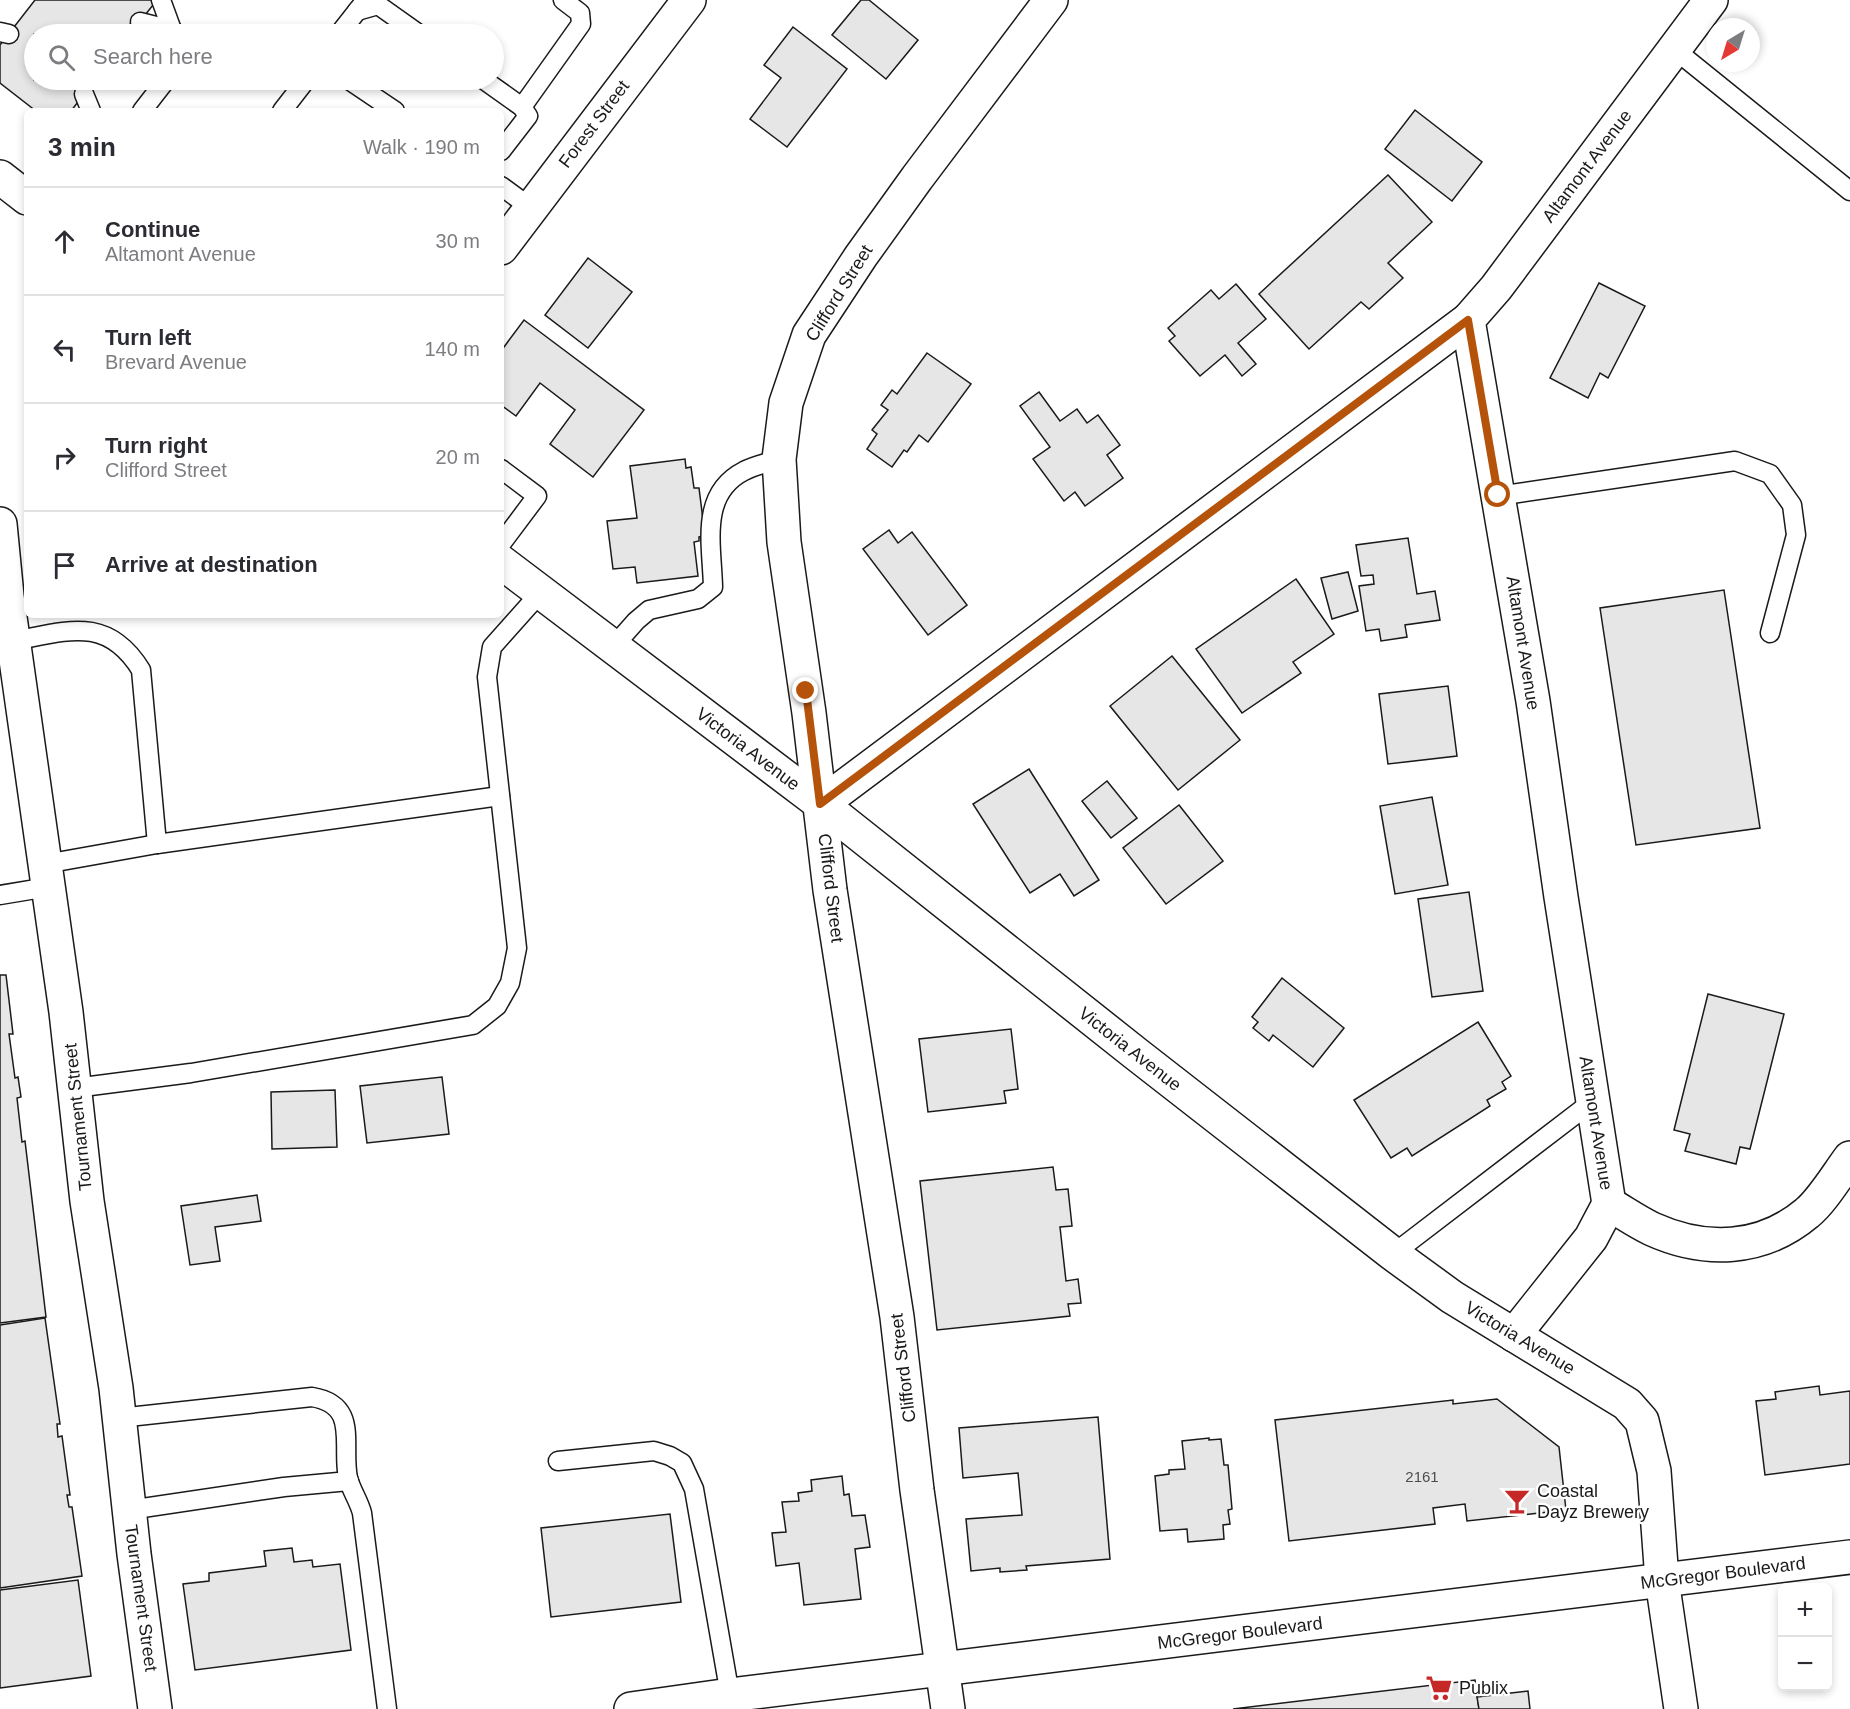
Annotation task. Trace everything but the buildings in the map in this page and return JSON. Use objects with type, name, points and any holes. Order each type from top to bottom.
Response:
[{"type":"street","name":"Forest Street","points":[[504,244],[689,0]]},
{"type":"street","name":"Clifford Street","points":[[948,1709],[917,1490],[897,1317],[830,890],[809,713],[784,542],[779,459],[786,403],[809,335],[861,256],[917,178],[1051,0]]},
{"type":"street","name":"Altamont Avenue","points":[[1514,1335],[1591,1238],[1608,1204],[1533,701],[1468,320],[1503,278],[1711,0]]},
{"type":"street","points":[[0,177],[24,196]]},
{"type":"street","points":[[820,804],[1468,320]]},
{"type":"street","name":"Tournament Street","points":[[0,524],[155,1709]]},
{"type":"street","name":"Victoria Avenue","points":[[504,564],[820,804],[1393,1254],[1452,1297],[1627,1404],[1642,1421],[1654,1471],[1662,1580]]},
{"type":"street","points":[[1608,1204],[1653,1229],[1697,1244],[1743,1245],[1778,1233],[1809,1212],[1850,1158]]},
{"type":"street","name":"McGregor Boulevard","points":[[631,1709],[1850,1557]]},
{"type":"street","points":[[1662,1580],[1681,1709]]},
{"type":"lane","points":[[160,0],[171,24]]},
{"type":"lane","points":[[522,107],[581,24],[580,13],[567,1]]},
{"type":"lane","points":[[347,24],[362,5],[378,5],[405,24]]},
{"type":"lane","points":[[140,22],[147,24]]},
{"type":"lane","points":[[1674,49],[1850,191]]},
{"type":"lane","points":[[144,108],[158,90]]},
{"type":"lane","points":[[284,108],[298,90]]},
{"type":"lane","points":[[365,90],[391,108]]},
{"type":"lane","points":[[497,90],[522,107],[528,116],[504,147]]},
{"type":"lane","points":[[84,94],[90,108]]},
{"type":"lane","points":[[504,188],[531,208]]},
{"type":"lane","points":[[613,647],[649,610],[698,599],[713,587],[711,512],[720,490],[744,471],[779,459]]},
{"type":"lane","points":[[1498,495],[1736,461],[1770,474],[1792,505],[1796,535],[1770,633]]},
{"type":"lane","points":[[504,471],[537,496],[504,540]]},
{"type":"lane","points":[[75,1088],[191,1073],[473,1025],[497,1006],[510,983],[517,948],[487,677],[492,647],[541,592]]},
{"type":"lane","points":[[14,640],[77,630],[98,633],[116,640],[131,654],[141,670],[157,844]]},
{"type":"lane","points":[[3,891],[157,844],[500,796]]},
{"type":"lane","points":[[1393,1254],[1593,1101]]},
{"type":"lane","points":[[118,1418],[312,1397],[324,1399],[337,1409],[344,1420],[349,1481],[362,1513],[387,1709]]},
{"type":"lane","points":[[558,1461],[654,1451],[682,1463],[694,1489],[730,1695]]},
{"type":"lane","points":[[129,1510],[284,1487],[349,1481]]},
{"type":"place","name":"Coastal Dayz Brewery","points":[[1517,1501]]},
{"type":"place","name":"Publix","points":[[1439,1688]]},
{"type":"route","points":[[806,691],[820,804],[1468,320],[1498,495]]}]
